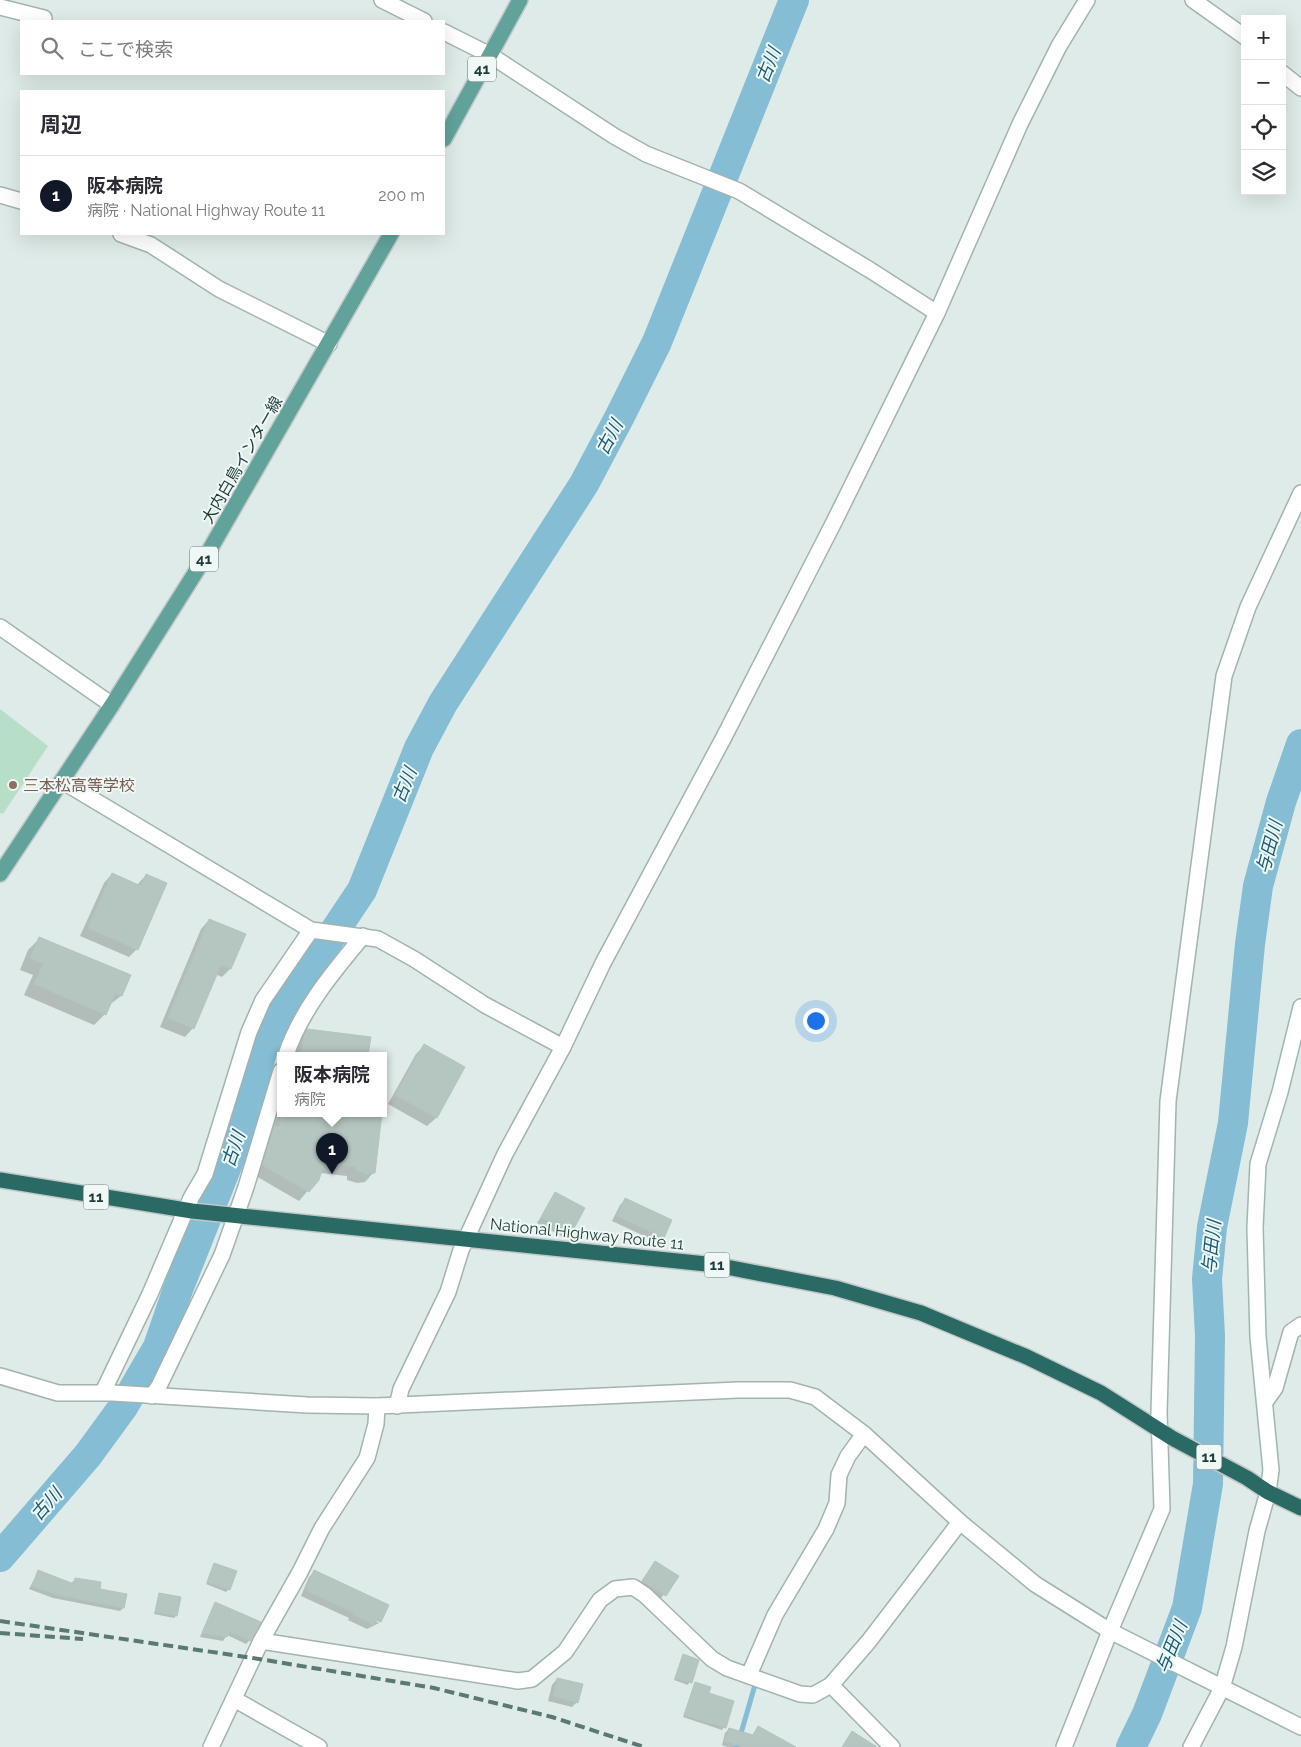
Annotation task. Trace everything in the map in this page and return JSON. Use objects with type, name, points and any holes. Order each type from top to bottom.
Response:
[{"type":"highway","name":"National Highway Route 11","points":[[0,1180],[189,1211],[716,1265],[835,1288],[921,1313],[984,1337],[1101,1393],[1166,1434],[1245,1477],[1268,1492],[1301,1508]]},
{"type":"main road","name":"41","points":[[445,137],[520,0]]},
{"type":"main road","name":"大内白鳥インター線","points":[[0,874],[112,705],[209,551],[390,235]]},
{"type":"street","points":[[382,0],[422,20]]},
{"type":"street","points":[[397,1406],[401,1389],[448,1292],[467,1239],[505,1154],[563,1047],[602,963],[724,737],[834,522],[937,313],[1020,124],[1060,46],[1087,0]]},
{"type":"street","points":[[1193,0],[1241,34]]},
{"type":"street","points":[[0,7],[44,18]]},
{"type":"street","points":[[445,32],[490,55],[614,136],[646,154],[739,191],[937,313]]},
{"type":"street","points":[[1286,76],[1301,88]]},
{"type":"street","points":[[0,195],[20,201]]},
{"type":"street","points":[[124,235],[151,245],[219,289],[329,344]]},
{"type":"street","points":[[1064,1747],[1114,1633],[1162,1509],[1166,1434],[1158,1413],[1168,1101],[1224,676],[1248,606],[1301,493]]},
{"type":"street","points":[[0,627],[112,705]]},
{"type":"street","points":[[62,781],[315,930],[378,939],[414,959],[485,1005],[563,1047]]},
{"type":"street","points":[[108,1393],[205,1174],[249,1032],[263,1000],[315,930]]},
{"type":"street","points":[[287,1052],[310,1004],[358,935]]},
{"type":"street","points":[[1191,1747],[1215,1685],[1234,1647],[1257,1531],[1268,1492],[1271,1470],[1258,1337],[1256,1228],[1258,1164],[1280,1092],[1301,1007]]},
{"type":"street","points":[[149,1396],[163,1378],[222,1255],[232,1215],[277,1083]]},
{"type":"street","points":[[1265,1402],[1275,1388],[1291,1332],[1301,1326]]},
{"type":"street","points":[[0,1376],[58,1393],[108,1393],[307,1405],[397,1406],[728,1390],[790,1390],[815,1397],[864,1434],[960,1522],[1035,1584],[1114,1633],[1301,1727]]},
{"type":"street","points":[[211,1747],[261,1641],[300,1572],[322,1528],[367,1458],[376,1424],[377,1406]]},
{"type":"street","points":[[749,1675],[775,1615],[826,1529],[837,1502],[839,1475],[848,1456],[864,1434]]},
{"type":"street","points":[[261,1641],[518,1681],[532,1679],[565,1652],[600,1600],[614,1589],[633,1587],[645,1595],[712,1659],[727,1668],[800,1694],[813,1695],[831,1685],[869,1641],[960,1522]]},
{"type":"street","points":[[831,1685],[892,1747]]},
{"type":"street","points":[[234,1699],[319,1747]]},
{"type":"green space","name":"三本松高等学校","points":[[0,709],[48,746],[3,814],[0,813]]},
{"type":"building","points":[[112,873],[141,886],[146,874],[167,883],[138,950],[88,928]]},
{"type":"building","points":[[209,919],[246,934],[231,969],[221,965],[194,1029],[168,1018]]},
{"type":"building","points":[[39,937],[131,975],[122,996],[115,994],[106,1015],[34,984],[43,964],[30,958]]},
{"type":"building","points":[[307,1029],[371,1037],[368,1052],[301,1052]]},
{"type":"building","points":[[424,1044],[465,1067],[437,1118],[395,1095]]},
{"type":"building","points":[[280,1117],[382,1117],[375,1173],[367,1174],[355,1170],[356,1167],[324,1163],[319,1180],[309,1192],[262,1165],[274,1126],[279,1127]]},
{"type":"building","points":[[555,1192],[585,1208],[571,1234],[541,1217]]},
{"type":"building","points":[[625,1198],[672,1220],[664,1238],[617,1216]]},
{"type":"building","points":[[655,1561],[679,1576],[666,1596],[642,1581]]},
{"type":"building","points":[[214,1563],[237,1571],[230,1590],[207,1582]]},
{"type":"building","points":[[38,1570],[74,1584],[75,1578],[101,1582],[100,1589],[127,1594],[124,1608],[57,1595],[32,1586]]},
{"type":"building","points":[[314,1570],[389,1605],[381,1622],[376,1620],[373,1625],[354,1613],[305,1590]]},
{"type":"building","points":[[159,1593],[181,1597],[177,1616],[155,1612]]},
{"type":"building","points":[[215,1602],[261,1622],[251,1641],[230,1632],[227,1637],[202,1633]]},
{"type":"building","points":[[683,1654],[699,1660],[692,1683],[675,1678]]},
{"type":"building","points":[[557,1678],[583,1684],[578,1703],[553,1696]]},
{"type":"building","points":[[695,1682],[711,1687],[709,1693],[734,1701],[726,1728],[684,1715]]},
{"type":"building","points":[[758,1726],[796,1747],[744,1747],[724,1741],[729,1728],[753,1735]]},
{"type":"building","points":[[852,1731],[877,1747],[842,1747]]},
{"type":"waterway","name":"古川","points":[[0,1557],[88,1455],[123,1407],[158,1347],[177,1292],[238,1138],[263,1048],[290,998],[362,890],[419,748],[443,703],[584,484],[620,416],[657,342],[794,0]]},
{"type":"waterway","name":"与田川","points":[[1131,1747],[1147,1714],[1187,1608],[1208,1484],[1210,1336],[1207,1279],[1212,1227],[1233,1123],[1250,944],[1258,886],[1281,802],[1301,744]]},
{"type":"waterway","points":[[737,1747],[755,1685]]},
{"type":"railway","points":[[0,1621],[253,1658],[434,1688],[552,1717],[644,1747]]},
{"type":"railway","points":[[0,1633],[83,1639]]},
{"type":"place","name":"三本松高等学校","points":[[13,785]]},
{"type":"place","name":"阪本病院","points":[[332,1174]]}]
